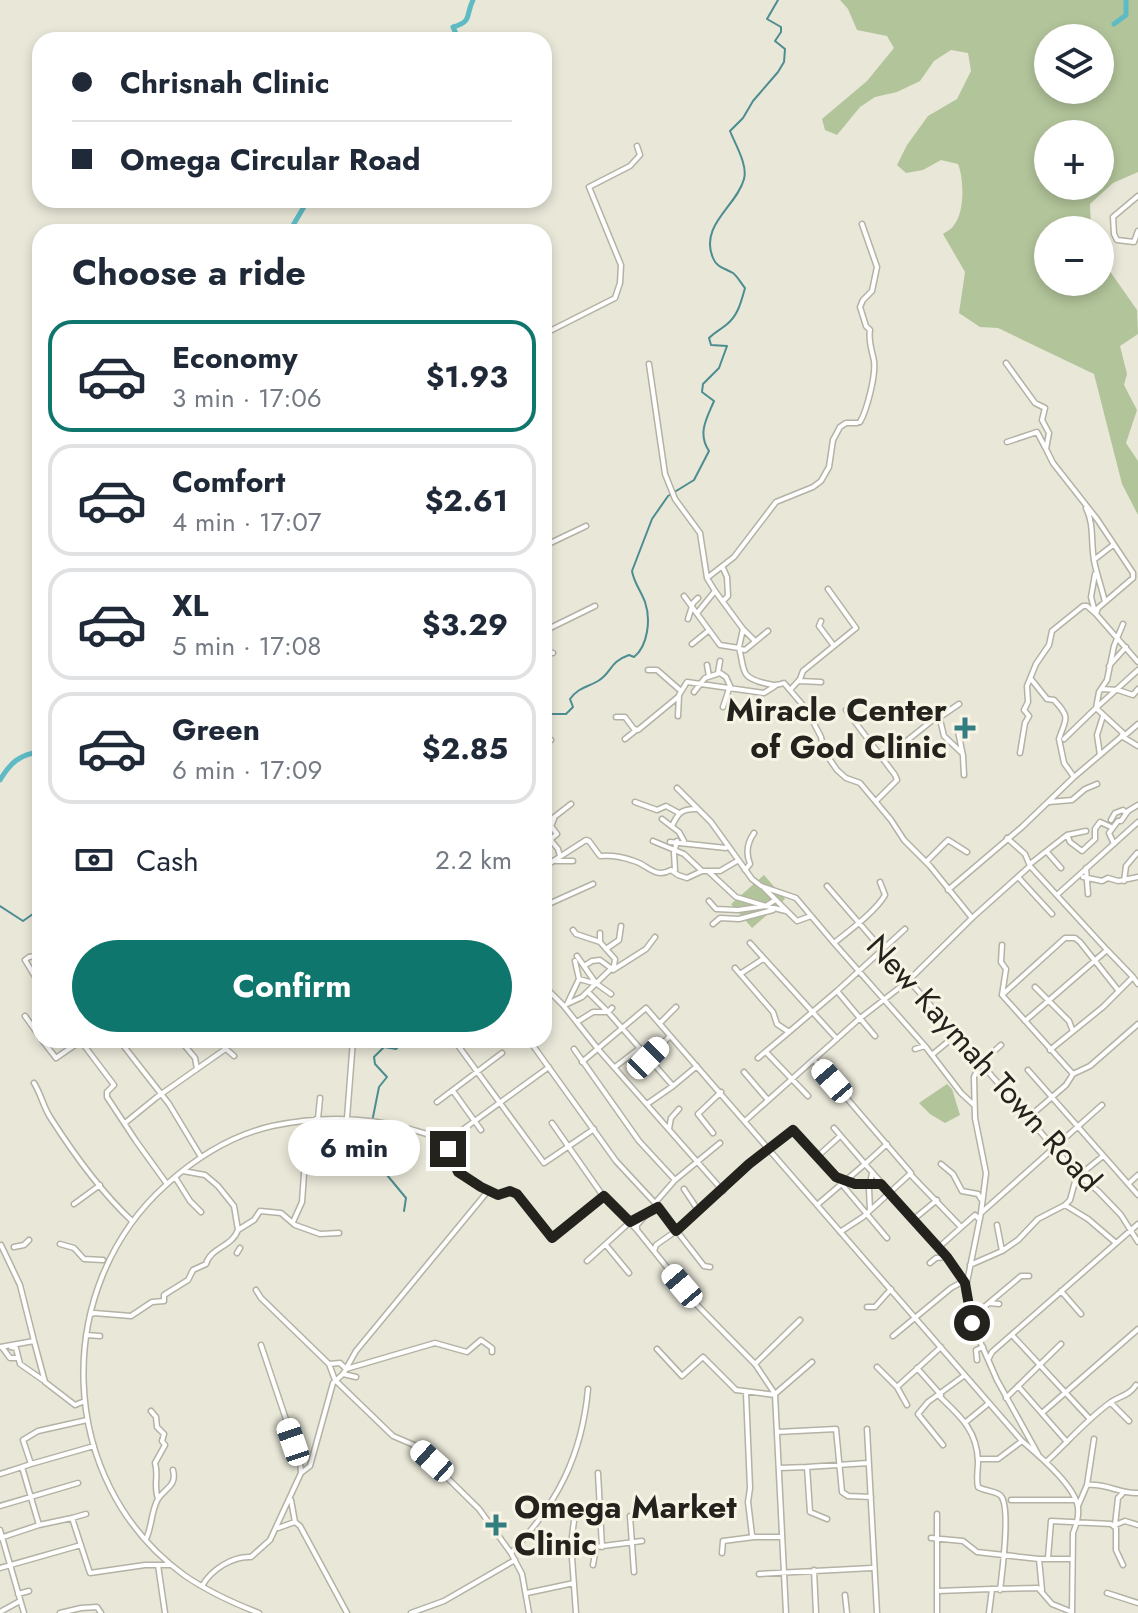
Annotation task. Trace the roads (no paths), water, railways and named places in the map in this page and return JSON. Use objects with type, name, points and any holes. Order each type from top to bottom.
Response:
[{"type":"street","points":[[552,330],[615,298],[621,265],[589,187],[630,166],[640,155],[637,146]]},
{"type":"street","points":[[1138,196],[1113,217],[1117,240],[1136,245],[1138,231]]},
{"type":"street","points":[[707,578],[723,568],[773,505],[821,481],[840,427],[859,422],[868,405],[874,365],[868,341],[870,330],[860,307],[872,291],[877,267],[862,224]]},
{"type":"street","points":[[1006,363],[1035,403],[1045,408],[1042,420],[1049,433],[1046,449]]},
{"type":"street","points":[[649,364],[665,474],[675,499],[700,533],[707,578],[754,640]]},
{"type":"street","points":[[1007,442],[1037,432],[1053,463],[1134,575],[1096,614]]},
{"type":"street","points":[[1078,496],[1091,518],[1094,564],[1105,602]]},
{"type":"street","points":[[552,542],[586,526]]},
{"type":"street","points":[[1096,614],[1091,597],[1094,564],[1097,555],[1113,545]]},
{"type":"street","points":[[723,568],[728,596],[723,601]]},
{"type":"street","points":[[790,690],[803,671],[853,633],[857,626],[828,589]]},
{"type":"street","points":[[698,614],[715,591]]},
{"type":"street","points":[[684,596],[720,645],[745,650],[768,631]]},
{"type":"street","points":[[688,619],[698,598],[698,614]]},
{"type":"street","points":[[552,627],[595,606]]},
{"type":"street","points":[[1020,753],[1029,716],[1024,709],[1031,679],[1036,664],[1049,645],[1052,629],[1083,606],[1096,614],[1138,662]]},
{"type":"street","points":[[821,621],[819,626],[834,646]]},
{"type":"street","points":[[1096,708],[1123,624]]},
{"type":"street","points":[[743,629],[739,649],[745,675],[749,680],[775,686]]},
{"type":"street","points":[[692,644],[708,631]]},
{"type":"street","points":[[1108,668],[1126,647]]},
{"type":"street","points":[[718,673],[720,661]]},
{"type":"street","points":[[707,665],[709,676]]},
{"type":"street","points":[[648,670],[657,670],[681,691]]},
{"type":"street","points":[[1064,739],[1138,670]]},
{"type":"street","points":[[694,692],[709,676],[718,673],[726,677],[730,689],[723,707]]},
{"type":"street","points":[[1031,679],[1067,717],[1067,726],[1059,739],[1064,763],[1074,777]]},
{"type":"street","points":[[799,681],[821,682]]},
{"type":"street","points":[[625,739],[659,716],[678,697],[687,682],[764,693],[784,683],[807,710],[821,737],[824,751],[837,770],[846,778],[860,783],[904,840],[972,918]]},
{"type":"street","points":[[1101,689],[1133,695],[1138,689]]},
{"type":"street","points":[[678,697],[678,716]]},
{"type":"street","points":[[884,759],[959,704]]},
{"type":"street","points":[[937,707],[944,736],[962,753]]},
{"type":"street","points":[[1096,708],[1123,733],[1122,737]]},
{"type":"street","points":[[846,710],[897,780],[876,801]]},
{"type":"street","points":[[1100,755],[1097,735],[1103,716]]},
{"type":"street","points":[[616,717],[625,717],[635,731]]},
{"type":"street","points":[[948,890],[1138,724]]},
{"type":"street","points":[[958,731],[964,775]]},
{"type":"street","points":[[1122,737],[1138,746]]},
{"type":"street","points":[[1049,802],[1072,800],[1097,784]]},
{"type":"street","points":[[677,788],[711,822],[737,861],[786,911],[797,921],[811,916]]},
{"type":"street","points":[[635,802],[657,810],[666,806],[679,813]]},
{"type":"street","points":[[552,823],[554,817],[571,804]]},
{"type":"street","points":[[1067,835],[1070,842],[1082,851],[1095,839],[1095,829],[1100,822],[1111,824],[1121,821],[1138,805]]},
{"type":"street","points":[[672,826],[683,809],[696,809]]},
{"type":"street","points":[[1114,844],[1109,833],[1115,813],[1123,810],[1126,813]]},
{"type":"street","points":[[662,819],[684,841]]},
{"type":"street","points":[[1058,894],[1137,826]]},
{"type":"street","points":[[746,1120],[859,1019],[908,981],[1030,865],[1067,835],[1086,831]]},
{"type":"street","points":[[745,870],[750,864],[748,849],[754,833]]},
{"type":"street","points":[[1007,838],[1025,854],[1030,865],[1138,984]]},
{"type":"street","points":[[552,862],[586,840],[600,856],[639,862],[651,872],[675,871]]},
{"type":"street","points":[[926,862],[948,840],[967,852]]},
{"type":"street","points":[[653,841],[675,849],[736,897],[786,911]]},
{"type":"street","points":[[677,841],[675,871],[687,878],[726,868],[737,861]]},
{"type":"street","points":[[670,842],[684,841],[729,848]]},
{"type":"street","points":[[552,845],[560,856]]},
{"type":"street","points":[[1047,852],[1061,868]]},
{"type":"street","points":[[1124,881],[1126,866],[1137,853]]},
{"type":"street","points":[[552,862],[573,861]]},
{"type":"street","points":[[1086,868],[1088,894]]},
{"type":"street","points":[[1086,877],[1099,881],[1108,878],[1124,881],[1138,877]]},
{"type":"street","points":[[1019,878],[1052,914]]},
{"type":"street","points":[[834,943],[859,924],[885,895],[880,882]]},
{"type":"street","points":[[552,902],[593,884]]},
{"type":"street","points":[[761,886],[796,898],[974,1105]]},
{"type":"street","name":"New Kaymah Town Road","points":[[827,886],[1079,1176],[1121,1215],[1138,1242]]},
{"type":"street","points":[[709,901],[716,909],[738,910],[766,906],[775,900]]},
{"type":"street","points":[[713,924],[720,918],[739,919],[776,910]]},
{"type":"street","points":[[606,949],[619,940],[621,926]]},
{"type":"street","points":[[758,1058],[883,952],[905,929]]},
{"type":"street","points":[[573,930],[576,934],[600,942],[615,959],[613,969]]},
{"type":"street","points":[[600,933],[600,942]]},
{"type":"street","points":[[566,1005],[587,992],[613,969],[646,949],[655,937]]},
{"type":"street","points":[[1002,995],[1065,938],[1075,938],[1080,942],[1118,990]]},
{"type":"street","points":[[750,943],[837,1039]]},
{"type":"street","points":[[1002,945],[1001,962],[1006,968],[1002,995],[1073,1074]]},
{"type":"street","points":[[1025,1021],[1107,950]]},
{"type":"street","points":[[32,956],[25,960],[32,972]]},
{"type":"street","points":[[566,1005],[579,979],[576,958],[597,984],[611,994]]},
{"type":"street","points":[[740,974],[763,959]]},
{"type":"street","points":[[583,966],[600,960],[613,969]]},
{"type":"street","points":[[735,968],[773,1012],[777,1024],[789,1032]]},
{"type":"street","points":[[1050,1050],[1133,977]]},
{"type":"street","points":[[579,979],[597,984]]},
{"type":"street","points":[[1035,987],[1069,1021],[1072,1029]]},
{"type":"street","points":[[837,991],[875,1036]]},
{"type":"street","points":[[587,992],[610,1010],[622,1029],[673,1086]]},
{"type":"street","points":[[552,993],[566,1005],[598,1049],[723,1191]]},
{"type":"street","points":[[660,1023],[676,1007]]},
{"type":"street","points":[[582,1062],[646,1008],[1022,1441],[1046,1462],[1077,1503]]},
{"type":"street","points":[[577,1022],[593,1012],[610,1010]]},
{"type":"street","points":[[25,1016],[32,1026]]},
{"type":"street","points":[[1029,1117],[1066,1085],[1073,1074],[1090,1066],[1138,1024]]},
{"type":"street","points":[[933,1054],[956,1035]]},
{"type":"street","points":[[648,1058],[670,1036]]},
{"type":"street","points":[[1001,1045],[980,1064],[974,1077],[974,1105],[985,1164],[980,1216],[965,1282],[971,1318],[983,1347],[1006,1398],[1039,1456]]},
{"type":"street","points":[[915,1049],[925,1046]]},
{"type":"street","points":[[48,1048],[56,1058],[70,1048]]},
{"type":"street","points":[[87,1048],[114,1085],[106,1095],[167,1184]]},
{"type":"street","points":[[125,1048],[161,1095],[201,1157]]},
{"type":"street","points":[[187,1048],[195,1058],[197,1069]]},
{"type":"street","points":[[125,1123],[225,1048],[234,1056]]},
{"type":"street","points":[[347,1118],[352,1048]]},
{"type":"street","points":[[460,1048],[544,1163],[594,1129]]},
{"type":"street","points":[[535,1048],[622,1168],[657,1205],[704,1266],[710,1267]]},
{"type":"street","points":[[615,1067],[640,1048]]},
{"type":"street","points":[[574,1049],[639,1141],[675,1180]]},
{"type":"street","points":[[766,1052],[808,1096]]},
{"type":"street","points":[[437,1102],[502,1053]]},
{"type":"street","points":[[814,1060],[910,1174],[961,1227]]},
{"type":"street","points":[[647,1104],[697,1066]]},
{"type":"street","points":[[443,1144],[549,1067]]},
{"type":"street","points":[[1028,1070],[1138,1195]]},
{"type":"street","points":[[744,1072],[768,1100]]},
{"type":"street","points":[[34,1083],[50,1118],[68,1139],[79,1160],[132,1221]]},
{"type":"street","points":[[453,1091],[481,1130]]},
{"type":"street","points":[[713,1133],[698,1114],[721,1092]]},
{"type":"street","points":[[293,1222],[302,1202],[305,1160],[320,1098]]},
{"type":"street","points":[[938,1248],[975,1215],[980,1216],[1102,1105]]},
{"type":"street","points":[[669,1129],[671,1118],[679,1109]]},
{"type":"street","points":[[259,1613],[202,1586],[172,1565],[146,1539],[111,1489],[94,1446],[87,1420],[82,1376],[86,1335],[103,1270],[132,1221],[175,1177],[224,1144],[268,1127],[317,1119],[375,1121],[426,1134],[443,1144],[458,1172],[488,1191],[500,1195],[515,1192],[552,1238],[604,1196]]},
{"type":"street","points":[[552,1123],[604,1196],[637,1230],[698,1306],[755,1364],[775,1395],[786,1613]]},
{"type":"street","points":[[834,1128],[947,1257],[965,1282]]},
{"type":"street","points":[[654,1251],[656,1245],[723,1191],[769,1147],[793,1130],[843,1183],[887,1238]]},
{"type":"street","points":[[818,1156],[841,1136]]},
{"type":"street","points":[[637,1230],[637,1225],[675,1180],[720,1143]]},
{"type":"street","points":[[817,1205],[887,1144]]},
{"type":"street","points":[[970,1265],[1002,1251],[1018,1240],[1038,1219],[1065,1205],[1079,1176],[1103,1156]]},
{"type":"street","points":[[941,1164],[953,1174],[962,1191],[978,1194],[982,1202]]},
{"type":"street","points":[[90,1315],[135,1315],[152,1302],[164,1301],[164,1295],[168,1296],[188,1280],[196,1268],[206,1264],[207,1258],[236,1236],[234,1206],[218,1186],[205,1175],[183,1171]]},
{"type":"street","points":[[868,1212],[872,1173]]},
{"type":"street","points":[[840,1232],[890,1194],[910,1174]]},
{"type":"street","points":[[1128,1184],[1138,1175]]},
{"type":"street","points":[[175,1177],[201,1212]]},
{"type":"street","points":[[843,1183],[881,1184]]},
{"type":"street","points":[[847,1190],[863,1184]]},
{"type":"street","points":[[74,1204],[100,1185]]},
{"type":"street","points":[[684,1189],[698,1210]]},
{"type":"street","points":[[301,1473],[310,1466],[335,1380],[345,1372],[369,1334],[488,1191]]},
{"type":"street","points":[[913,1220],[937,1200]]},
{"type":"street","points":[[1065,1205],[1088,1219],[1116,1243]]},
{"type":"street","points":[[238,1230],[247,1222],[252,1222],[260,1211],[281,1213],[320,1234],[339,1233]]},
{"type":"street","points":[[587,1261],[630,1222],[646,1215]]},
{"type":"street","points":[[989,1359],[992,1352],[1138,1224]]},
{"type":"street","points":[[997,1225],[1002,1251]]},
{"type":"street","points":[[14,1247],[24,1245],[29,1240]]},
{"type":"street","points":[[60,1244],[74,1248],[84,1259],[103,1260]]},
{"type":"street","points":[[1,1245],[15,1271],[45,1382]]},
{"type":"street","points":[[606,1245],[629,1273]]},
{"type":"street","points":[[930,1263],[936,1258],[947,1257]]},
{"type":"street","points":[[971,1318],[1021,1276],[1029,1276]]},
{"type":"street","points":[[893,1336],[951,1288],[965,1282]]},
{"type":"street","points":[[867,1307],[875,1307],[892,1289]]},
{"type":"street","points":[[256,1290],[329,1364],[335,1380],[393,1436],[414,1445],[432,1461],[479,1509],[511,1553],[524,1578],[529,1613]]},
{"type":"street","points":[[1061,1291],[1081,1314]]},
{"type":"street","points":[[989,1303],[999,1304]]},
{"type":"street","points":[[755,1364],[800,1320]]},
{"type":"street","points":[[1042,1413],[1138,1329]]},
{"type":"street","points":[[86,1335],[100,1336]]},
{"type":"street","points":[[1011,1335],[1089,1418]]},
{"type":"street","points":[[467,1352],[481,1340],[492,1348],[492,1352]]},
{"type":"street","points":[[3,1347],[34,1341]]},
{"type":"street","points":[[345,1372],[435,1343],[467,1352],[472,1357]]},
{"type":"street","points":[[1006,1398],[1061,1344]]},
{"type":"street","points":[[202,1586],[224,1564],[251,1557],[270,1540],[301,1473],[300,1461],[261,1345]]},
{"type":"street","points":[[3,1347],[10,1358],[19,1361],[75,1405],[85,1401]]},
{"type":"street","points":[[3,1347],[15,1348],[19,1361]]},
{"type":"street","points":[[897,1387],[941,1347]]},
{"type":"street","points":[[977,1360],[975,1353],[983,1347]]},
{"type":"street","points":[[657,1349],[682,1376],[705,1357],[736,1390],[746,1393],[775,1395],[812,1362]]},
{"type":"street","points":[[329,1364],[340,1363],[345,1372],[356,1377]]},
{"type":"street","points":[[877,1367],[897,1387],[907,1405]]},
{"type":"street","points":[[917,1368],[974,1434],[978,1487],[1002,1497],[1005,1510],[1000,1590]]},
{"type":"street","points":[[943,1445],[918,1414],[928,1402],[965,1375]]},
{"type":"street","points":[[1046,1462],[1089,1418],[1111,1402],[1131,1393],[1136,1385]]},
{"type":"street","points":[[1018,1386],[1067,1442]]},
{"type":"street","points":[[511,1553],[535,1527],[563,1483],[580,1439],[588,1389]]},
{"type":"street","points":[[746,1393],[748,1502],[754,1537]]},
{"type":"street","points":[[1111,1402],[1129,1421]]},
{"type":"street","points":[[966,1422],[989,1403]]},
{"type":"street","points":[[151,1411],[156,1417],[157,1427],[164,1434],[162,1441],[165,1445],[155,1463],[157,1471],[153,1481],[158,1499]]},
{"type":"street","points":[[31,1464],[25,1438],[38,1431],[87,1420]]},
{"type":"street","points":[[777,1432],[836,1429],[844,1494],[871,1497]]},
{"type":"street","points":[[867,1429],[877,1613]]},
{"type":"street","points":[[1039,1559],[1042,1590],[1052,1604],[1072,1612],[1073,1533],[1077,1523],[1077,1503],[1087,1485],[1094,1439]]},
{"type":"street","points":[[978,1459],[998,1459],[1022,1441]]},
{"type":"street","points":[[0,1474],[94,1446]]},
{"type":"street","points":[[778,1468],[868,1463]]},
{"type":"street","points":[[22,1467],[39,1525]]},
{"type":"street","points":[[807,1467],[810,1512],[827,1519]]},
{"type":"street","points":[[146,1539],[158,1499],[175,1478],[173,1470]]},
{"type":"street","points":[[593,1565],[599,1547],[598,1473]]},
{"type":"street","points":[[0,1506],[78,1483]]},
{"type":"street","points":[[1087,1485],[1105,1484],[1123,1493],[1138,1493]]},
{"type":"street","points":[[1123,1493],[1118,1498],[1115,1525],[1116,1550],[1123,1565]]},
{"type":"street","points":[[291,1497],[295,1522],[321,1561],[347,1613]]},
{"type":"street","points":[[1011,1500],[1077,1503]]},
{"type":"street","points":[[1,1538],[86,1514]]},
{"type":"street","points":[[937,1514],[937,1613]]},
{"type":"street","points":[[630,1516],[634,1572]]},
{"type":"street","points":[[72,1518],[90,1573],[172,1565]]},
{"type":"street","points":[[574,1521],[572,1550],[576,1613]]},
{"type":"street","points":[[1048,1558],[1050,1522],[1115,1525],[1125,1521],[1138,1525]]},
{"type":"street","points":[[277,1528],[295,1522]]},
{"type":"street","points":[[0,1530],[24,1613]]},
{"type":"street","points":[[722,1553],[723,1541],[782,1537]]},
{"type":"street","points":[[931,1538],[959,1540],[973,1550],[1003,1556],[1072,1559]]},
{"type":"street","points":[[572,1550],[642,1541]]},
{"type":"street","points":[[0,1568],[81,1545]]},
{"type":"street","points":[[413,1613],[444,1601],[515,1560]]},
{"type":"street","points":[[158,1565],[165,1613]]},
{"type":"street","points":[[759,1574],[873,1568]]},
{"type":"street","points":[[814,1570],[816,1613]]},
{"type":"street","points":[[527,1593],[574,1583]]},
{"type":"street","points":[[560,1586],[561,1594]]},
{"type":"street","points":[[938,1591],[1010,1591],[1030,1587],[1042,1590]]},
{"type":"street","points":[[989,1613],[992,1589]]},
{"type":"street","points":[[18,1594],[29,1591]]},
{"type":"street","points":[[1107,1593],[1138,1603]]},
{"type":"street","points":[[845,1595],[847,1613]]},
{"type":"street","points":[[0,1612],[20,1601]]},
{"type":"street","points":[[60,1613],[97,1607],[101,1613]]},
{"type":"waterway","points":[[455,32],[453,27],[466,20],[473,0]]},
{"type":"waterway","points":[[552,714],[566,714],[573,707],[570,699],[576,692],[603,678],[622,658],[629,655],[634,657],[639,652],[647,632],[648,616],[632,571],[652,519],[668,496],[694,480],[709,451],[703,432],[714,401],[702,392],[703,384],[719,368],[727,346],[711,345],[709,338],[733,317],[745,288],[734,274],[719,266],[713,258],[711,236],[744,179],[743,161],[730,131],[784,62],[785,49],[775,41],[781,27],[767,19],[778,0]]},
{"type":"waterway","points":[[1114,24],[1126,15],[1126,0]]},
{"type":"waterway","points":[[294,224],[303,208]]},
{"type":"waterway","points":[[0,780],[16,760],[32,754]]},
{"type":"waterway","points":[[0,906],[23,921],[32,915]]},
{"type":"waterway","points":[[383,1048],[374,1057],[375,1064],[387,1077],[379,1087],[370,1132],[386,1162],[387,1175],[406,1198],[404,1211]]},
{"type":"waterway","points":[[390,1048],[397,1048]]},
{"type":"place","name":"Miracle Center of God Clinic","points":[[965,728]]},
{"type":"place","name":"Omega Market Clinic","points":[[496,1525]]}]
